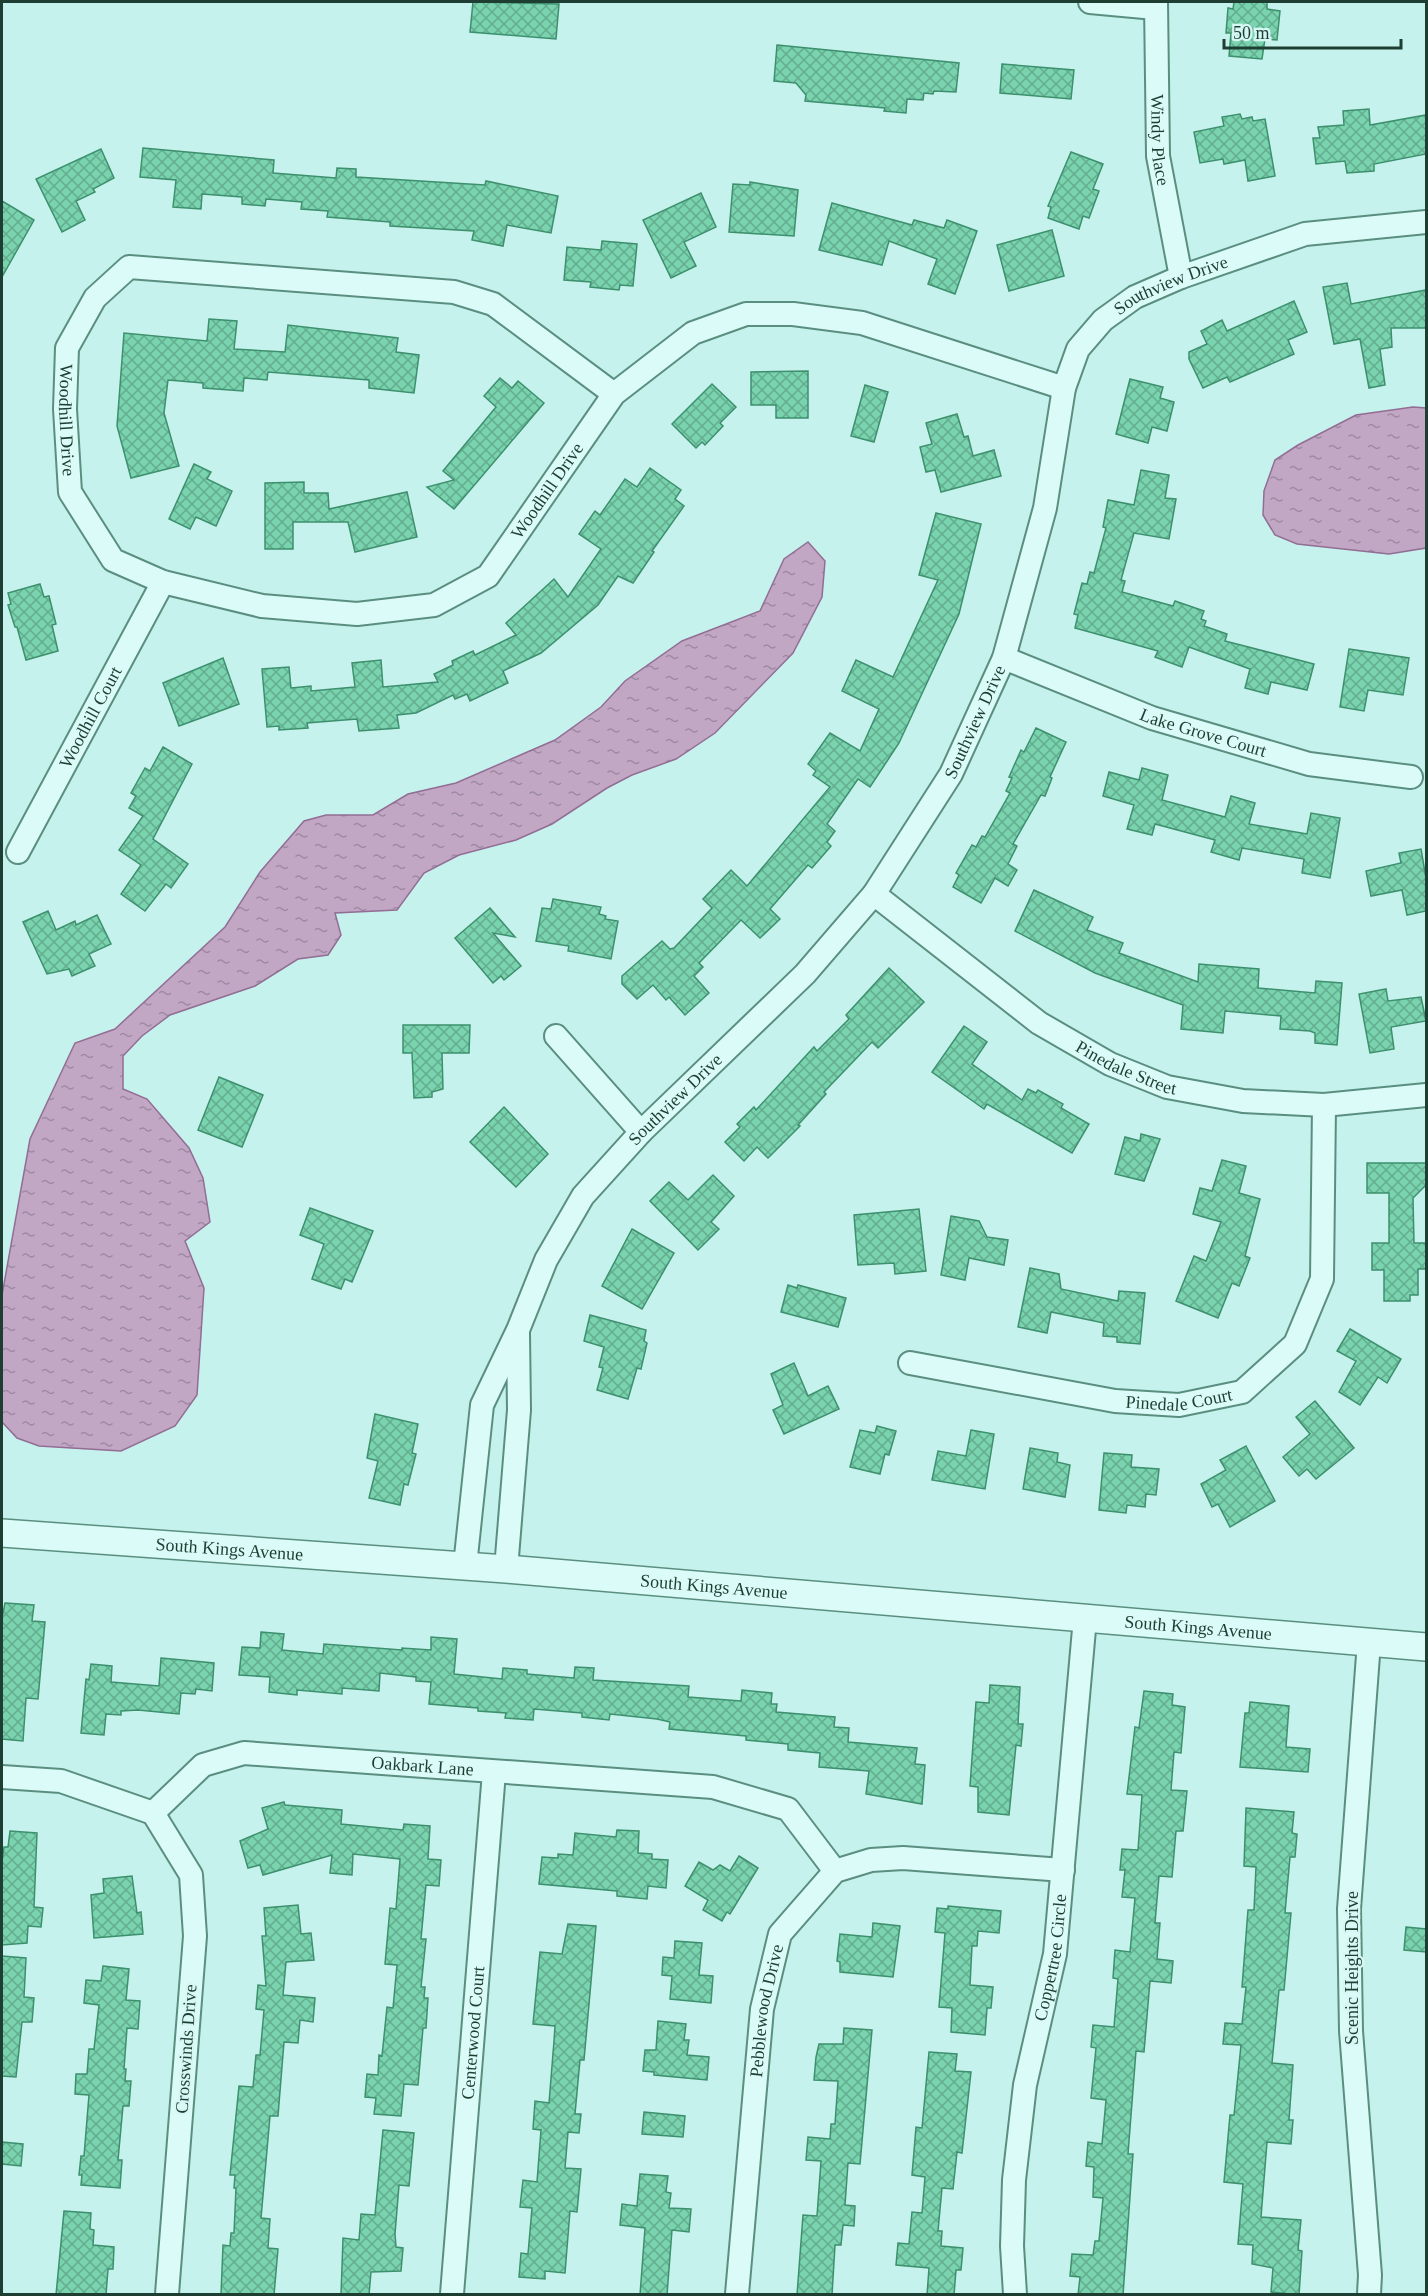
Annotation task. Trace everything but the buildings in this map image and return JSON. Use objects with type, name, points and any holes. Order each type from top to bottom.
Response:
[{"type":"street","points":[[1090,2],[1156,5]]},
{"type":"street","name":"Windy Place","points":[[1156,5],[1158,156],[1180,277]]},
{"type":"street","name":"Southview Drive","points":[[465,1566],[482,1405],[518,1330],[546,1260],[583,1196],[641,1132],[805,974],[874,894],[951,774],[1004,658],[1045,508],[1064,388],[1078,349],[1103,320],[1135,297],[1180,277],[1305,234],[1426,222]]},
{"type":"street","name":"Woodhill Drive","points":[[614,394],[493,304],[454,292],[129,267],[96,298],[67,348],[65,409],[70,492],[113,560],[163,582],[262,606],[357,614],[434,605],[488,576],[614,394],[693,333],[746,314],[793,314],[862,324],[1064,388]]},
{"type":"street","name":"Woodhill Court","points":[[18,852],[163,582]]},
{"type":"street","name":"Lake Grove Court","points":[[1004,658],[1152,718],[1309,764],[1411,777]]},
{"type":"street","name":"Pinedale Street","points":[[874,894],[1039,1023],[1110,1064],[1178,1089],[1243,1101],[1324,1105],[1426,1095]]},
{"type":"street","points":[[556,1036],[641,1132]]},
{"type":"street","name":"Pinedale Court","points":[[910,1363],[1115,1401],[1179,1405],[1242,1392],[1295,1344],[1322,1280],[1324,1105]]},
{"type":"street","name":"Southview Drive","points":[[506,1569],[519,1410],[518,1330]]},
{"type":"street","name":"South Kings Avenue","points":[[2,1533],[506,1569],[1426,1647]]},
{"type":"street","name":"Coppertree Circle","points":[[1015,2295],[1012,2246],[1014,2180],[1025,2085],[1055,1954],[1085,1618]]},
{"type":"street","name":"Scenic Heights Drive","points":[[1369,1642],[1349,1909],[1351,2031],[1370,2275],[1369,2295]]},
{"type":"street","name":"Oakbark Lane","points":[[153,1813],[203,1765],[244,1753],[713,1787],[788,1809],[835,1871]]},
{"type":"street","name":"Centerwood Court","points":[[452,2295],[494,1772]]},
{"type":"street","points":[[2,1777],[61,1781],[153,1813]]},
{"type":"street","name":"Crosswinds Drive","points":[[153,1813],[191,1875],[195,1936],[167,2295]]},
{"type":"street","points":[[835,1871],[871,1860],[903,1858],[1063,1870]]},
{"type":"street","name":"Pebblewood Drive","points":[[738,2295],[762,2009],[780,1934],[835,1871]]},
{"type":"water","points":[[1413,407],[1426,408],[1426,548],[1389,554],[1297,544],[1275,535],[1263,515],[1264,491],[1275,460],[1298,445],[1356,415]]},
{"type":"water","points":[[808,542],[825,561],[822,597],[793,653],[715,733],[676,759],[632,775],[607,788],[552,824],[516,840],[459,855],[424,873],[397,910],[335,913],[341,935],[328,955],[298,959],[255,986],[170,1015],[142,1036],[123,1056],[123,1089],[147,1099],[189,1148],[203,1178],[210,1222],[185,1241],[204,1288],[197,1395],[175,1426],[121,1451],[39,1446],[17,1438],[2,1422],[2,1295],[30,1139],[75,1043],[115,1029],[225,927],[260,872],[304,821],[326,815],[373,815],[408,794],[456,783],[555,740],[601,707],[625,681],[682,641],[760,611],[784,559]]}]
